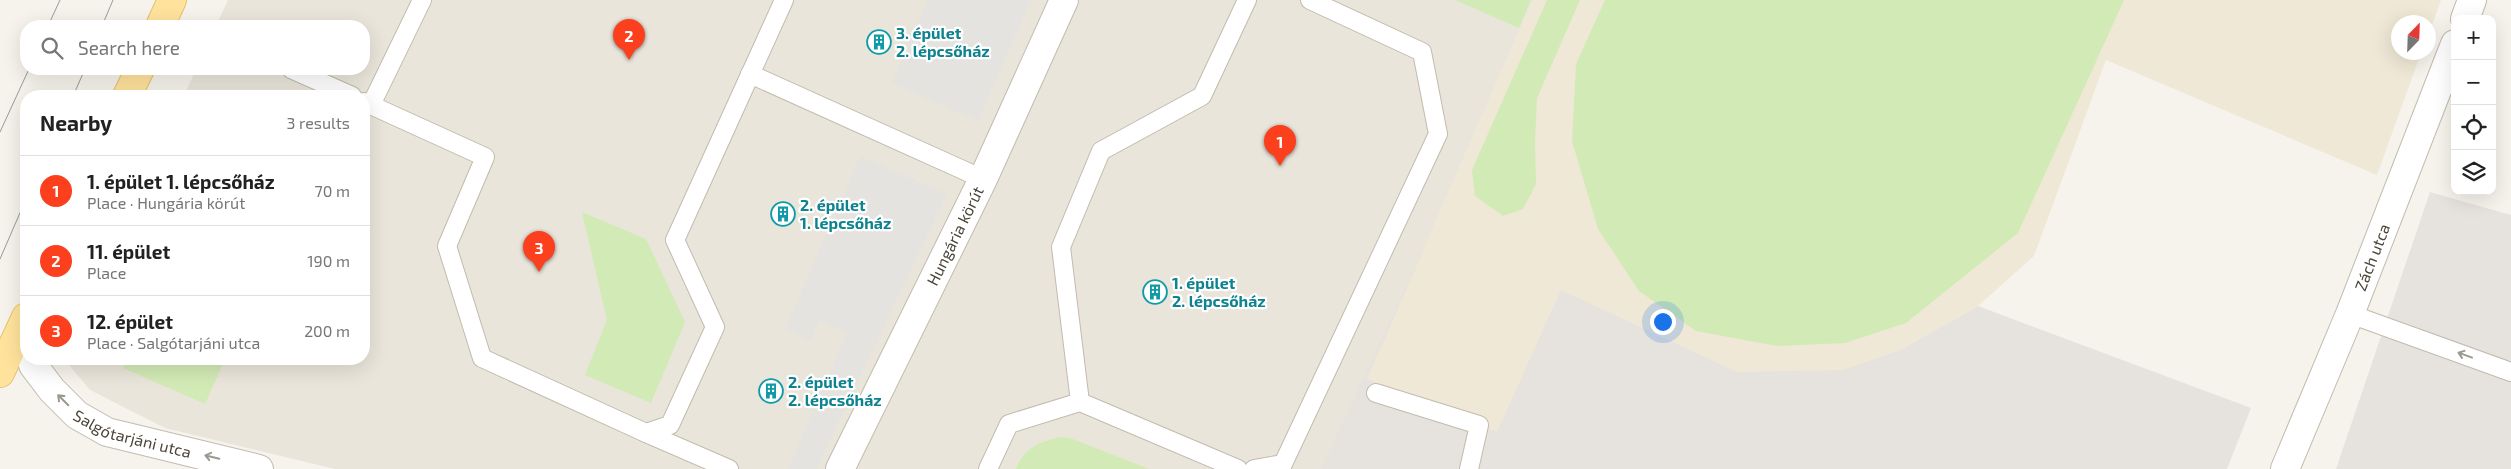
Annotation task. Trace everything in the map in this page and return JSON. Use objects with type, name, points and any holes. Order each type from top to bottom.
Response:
[{"type":"main road","points":[[163,20],[172,0]]},
{"type":"main road","points":[[131,90],[137,75]]},
{"type":"main road","points":[[0,373],[20,335]]},
{"type":"street","name":"Hungária körút","points":[[840,469],[983,179],[1064,0]]},
{"type":"street","points":[[2466,15],[2472,0]]},
{"type":"street","name":"Zách utca","points":[[2285,469],[2350,314],[2451,54]]},
{"type":"street","name":"Salgótarjáni utca","points":[[34,365],[52,390],[77,415],[107,432],[259,469]]},
{"type":"lane","points":[[370,97],[422,0]]},
{"type":"lane","points":[[646,433],[670,425],[715,327],[675,240],[784,0]]},
{"type":"lane","points":[[1080,402],[1061,247],[1100,151],[1202,96],[1247,0]]},
{"type":"lane","points":[[1254,469],[1283,464],[1438,134],[1422,52],[1310,0]]},
{"type":"lane","points":[[750,74],[983,179]]},
{"type":"lane","points":[[305,75],[338,90]]},
{"type":"lane","points":[[370,104],[485,157],[447,246],[482,358],[729,469]]},
{"type":"lane","points":[[2350,314],[2511,372]]},
{"type":"lane","points":[[1376,393],[1479,425],[1469,469]]},
{"type":"lane","points":[[988,469],[1009,424],[1080,402],[1238,469]]},
{"type":"shaded area","points":[[228,0],[1533,0],[1367,379],[1324,469],[335,469],[165,428],[90,390],[69,365],[370,365],[370,90],[187,90],[193,75],[370,75],[370,20],[219,20]]},
{"type":"shaded area","points":[[928,0],[1031,0],[978,121],[891,83]]},
{"type":"shaded area","points":[[1533,0],[2441,0],[2436,15],[2391,15],[2391,60],[2418,60],[2377,175],[2106,60],[2034,256],[1978,306],[1898,351],[1843,370],[1737,372],[1561,290],[1497,432],[1367,379]]},
{"type":"shaded area","points":[[860,156],[947,194],[816,469],[788,469],[847,333],[819,321],[810,341],[785,329]]},
{"type":"shaded area","points":[[2430,192],[2511,215],[2511,469],[2336,469]]},
{"type":"shaded area","points":[[1433,229],[1898,351],[1978,306],[2251,408],[2227,469],[1321,469]]},
{"type":"green space","points":[[1455,0],[1531,0],[1519,28]]},
{"type":"green space","points":[[1547,0],[1580,0],[1537,98],[1536,184],[1523,209],[1503,216],[1475,196],[1472,170]]},
{"type":"green space","points":[[1605,0],[2124,0],[2018,233],[1906,323],[1845,343],[1777,346],[1696,331],[1639,291],[1598,229],[1572,141],[1576,64]]},
{"type":"green space","points":[[582,212],[646,239],[685,322],[651,403],[585,375],[607,320]]},
{"type":"green space","points":[[124,365],[222,365],[205,404],[123,368]]},
{"type":"green space","points":[[1060,437],[1070,438],[1149,469],[1016,469],[1023,456],[1033,447]]},
{"type":"tram line","points":[[51,20],[60,0]]},
{"type":"tram line","points":[[105,20],[113,0]]},
{"type":"tram line","points":[[0,132],[26,75]]},
{"type":"tram line","points":[[76,90],[82,75]]},
{"type":"tram line","points":[[0,259],[20,213]]},
{"type":"place","name":"3. épület 2. lépcsőház","points":[[879,42]]},
{"type":"place","name":"11. épület","points":[[629,60]]},
{"type":"place","name":"1. épület 1. lépcsőház","points":[[1280,166]]},
{"type":"place","name":"2. épület 1. lépcsőház","points":[[783,214]]},
{"type":"place","name":"12. épület","points":[[539,272]]},
{"type":"place","name":"1. épület 2. lépcsőház","points":[[1155,292]]},
{"type":"place","name":"2. épület 2. lépcsőház","points":[[771,391]]}]
